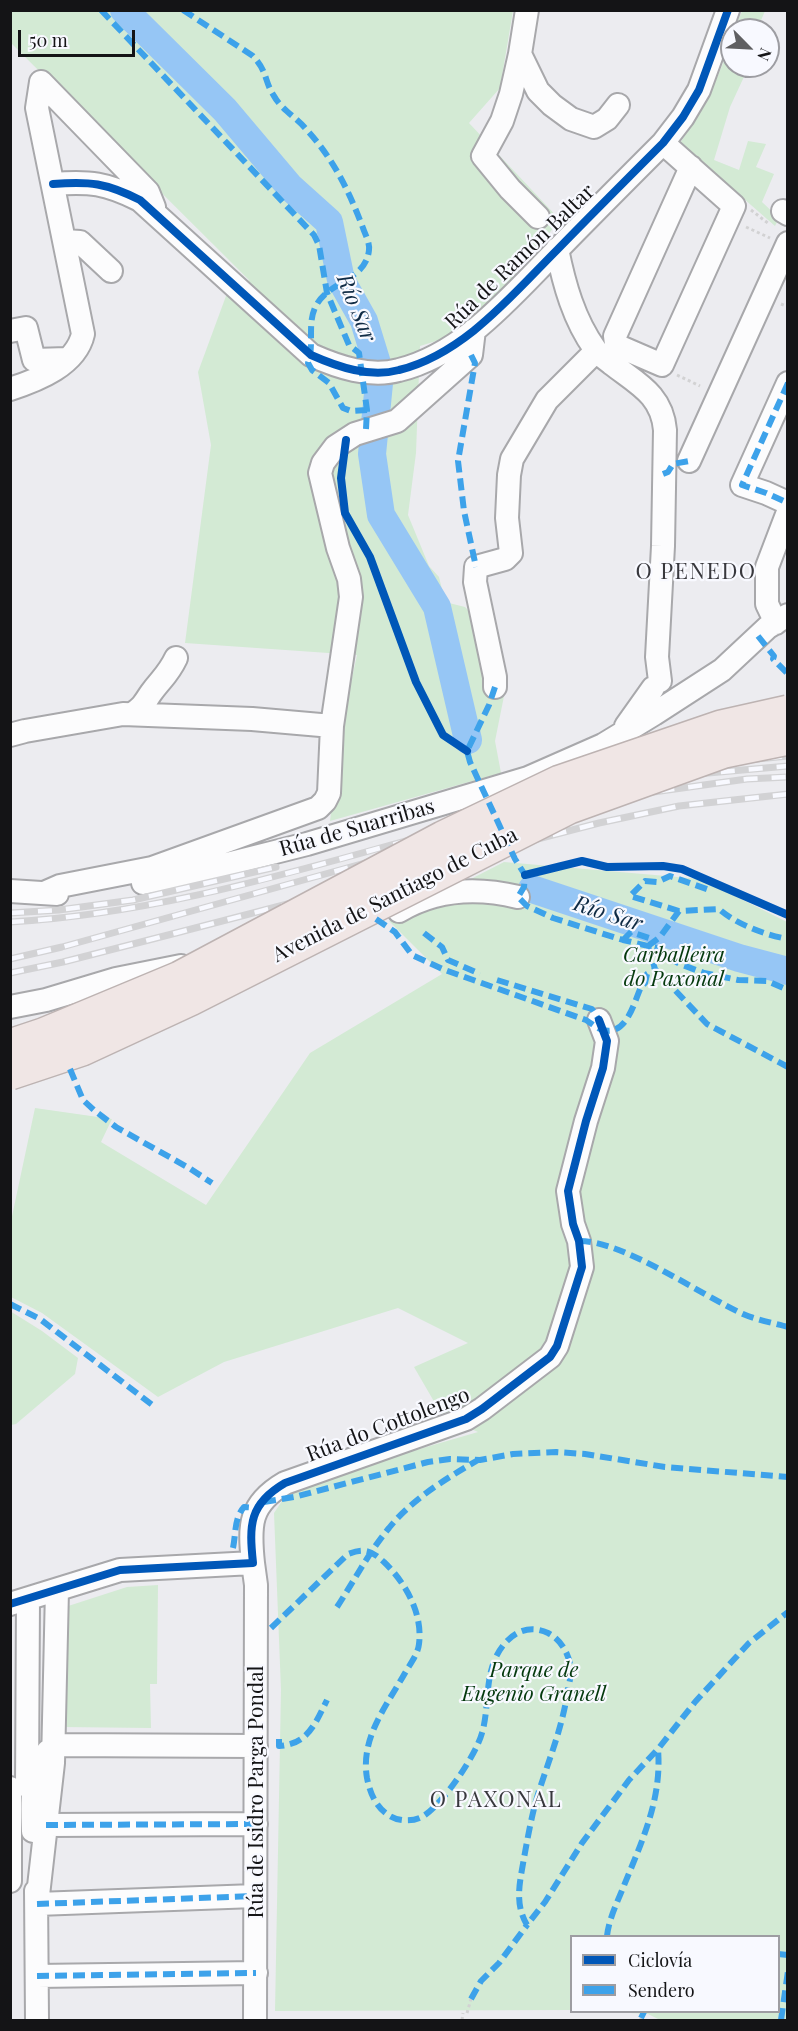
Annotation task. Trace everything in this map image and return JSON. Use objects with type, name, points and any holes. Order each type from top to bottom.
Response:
[{"type":"highway","name":"Avenida de Santiago de Cuba","points":[[10,1046],[43,1035],[180,978],[443,838],[560,782],[721,727],[788,712]]},
{"type":"highway","name":"Avenida de Santiago de Cuba","points":[[10,1073],[82,1049],[190,999],[569,807],[724,751],[788,738]]},
{"type":"street","points":[[527,10],[511,94],[502,121],[483,156],[510,189],[538,217]]},
{"type":"street","name":"Rúa de Ramón Baltar","points":[[52,184],[82,181],[110,187],[140,200],[311,355],[351,370],[397,371],[435,357],[474,330],[506,301],[663,143],[683,117],[699,90],[728,10]]},
{"type":"street","points":[[520,54],[538,91],[571,119],[594,127],[607,119],[618,105]]},
{"type":"street","points":[[10,389],[38,380],[67,359],[81,345],[83,327],[37,108],[41,82],[148,192],[156,214]]},
{"type":"street","points":[[663,143],[691,167],[734,206],[667,367],[618,346],[615,336],[691,167]]},
{"type":"street","points":[[64,242],[80,242],[111,271]]},
{"type":"street","points":[[689,461],[781,242]]},
{"type":"street","points":[[557,249],[574,313],[596,351],[650,394],[663,413],[665,430],[663,546],[656,685],[650,704],[654,714],[675,753],[788,725]]},
{"type":"street","points":[[18,330],[34,360],[67,359]]},
{"type":"street","name":"Rúa de Suarribas","points":[[44,894],[60,886],[152,868],[318,808],[325,801],[329,793],[332,726],[351,597],[349,579],[338,548],[320,472],[323,463],[335,447],[355,434],[397,420],[471,355],[474,330]]},
{"type":"street","points":[[495,687],[476,567],[505,559],[510,553],[507,518],[512,459],[547,400],[596,351]]},
{"type":"street","points":[[788,383],[742,485],[788,503]]},
{"type":"street","points":[[782,619],[766,604],[767,567],[788,512]]},
{"type":"street","name":"Rúa de Suarribas","points":[[10,891],[67,895],[176,877],[307,844],[528,778],[603,745],[654,714],[722,670],[768,627],[782,619]]},
{"type":"street","points":[[132,714],[144,706],[152,692],[169,673],[176,658]]},
{"type":"street","points":[[620,734],[656,685],[670,681],[688,692]]},
{"type":"street","points":[[10,735],[123,714],[252,719],[332,726]]},
{"type":"street","points":[[10,1007],[49,1010],[116,980],[348,928],[396,912],[415,901],[454,892],[479,891],[518,897]]},
{"type":"street","name":"Rúa do Cottolengo","points":[[253,1563],[251,1524],[253,1516],[261,1503],[278,1487],[466,1419],[540,1366],[554,1353],[582,1267],[568,1191],[586,1121],[603,1068],[607,1041],[599,1020]]},
{"type":"street","points":[[36,1596],[120,1570],[253,1563]]},
{"type":"street","name":"Rúa de Isidro Parga Pondal","points":[[253,1563],[256,1585],[255,2020]]},
{"type":"street","points":[[36,1596],[44,1742],[39,1817],[37,2020]]},
{"type":"street","points":[[36,1596],[27,1798],[39,1817]]},
{"type":"street","points":[[44,1742],[256,1746]]},
{"type":"street","points":[[10,1788],[10,1881]]},
{"type":"street","points":[[39,1817],[256,1824]]},
{"type":"street","points":[[37,1904],[255,1896]]},
{"type":"street","points":[[37,1976],[256,1973]]},
{"type":"path","points":[[751,210],[780,216]]},
{"type":"path","points":[[744,226],[781,242]]},
{"type":"path","points":[[667,367],[700,386]]},
{"type":"path","points":[[462,2020],[471,1999]]},
{"type":"green space","points":[[10,11],[513,11],[500,88],[469,123],[560,220],[503,289],[446,338],[420,346],[416,453],[408,515],[429,566],[439,577],[445,602],[465,607],[476,618],[505,691],[495,741],[501,773],[330,821],[343,719],[357,655],[185,643],[211,445],[198,372],[226,296],[249,280],[11,43]]},
{"type":"green space","points":[[742,11],[765,11],[762,18],[739,18]]},
{"type":"green space","points":[[720,70],[720,78],[743,78],[730,107],[714,160],[739,170],[748,141],[766,144],[756,167],[774,174],[762,202],[779,218],[775,226],[680,143]]},
{"type":"green space","points":[[504,862],[701,879],[787,922],[787,2020],[660,2020],[648,2014],[630,2013],[780,2013],[780,1935],[570,1935],[570,2010],[275,2011],[281,1690],[274,1513],[292,1486],[478,1432],[443,1417],[414,1367],[468,1343],[398,1308],[224,1362],[158,1397],[42,1313],[11,1297],[11,1221],[35,1108],[112,1119],[101,1142],[206,1205],[310,1053],[442,974],[389,921]]},
{"type":"green space","points":[[10,1311],[78,1358],[75,1374],[16,1424],[11,1425]]},
{"type":"green space","points":[[158,1585],[157,1684],[150,1684],[151,1728],[62,1727],[62,1608],[127,1587]]},
{"type":"waterway","name":"Río Sar","points":[[124,10],[225,110],[290,187],[329,222],[341,280],[364,321],[380,373],[372,454],[381,515],[437,607],[468,740]]},
{"type":"waterway","name":"Río Sar","points":[[532,889],[739,958],[788,971]]},
{"type":"railway","points":[[657,771],[675,767],[788,756]]},
{"type":"railway","points":[[10,922],[104,912],[243,885],[618,785],[674,776],[788,766]]},
{"type":"railway","points":[[10,959],[62,947],[419,848],[639,794],[747,779],[788,777]]},
{"type":"railway","points":[[10,973],[63,962],[599,823],[679,806],[788,794]]},
{"type":"railway","points":[[10,913],[59,910],[133,900],[276,867]]},
{"type":"marked path","points":[[101,10],[314,235],[319,245],[327,293],[349,345],[359,353],[367,410],[366,429]]},
{"type":"marked path","points":[[183,10],[253,56],[261,67],[277,101],[316,140],[352,201],[369,250],[361,268],[330,290],[317,304],[312,318],[308,363],[312,370],[329,383],[343,408],[351,411],[367,410]]},
{"type":"marked path","points":[[471,355],[475,363],[458,461],[464,511],[476,567]]},
{"type":"marked path","points":[[788,383],[742,485],[788,503]]},
{"type":"marked path","points":[[663,474],[668,472],[673,464],[689,461]]},
{"type":"marked path","points":[[758,636],[774,656],[773,659],[788,674]]},
{"type":"marked path","points":[[495,687],[467,751],[515,859],[525,875],[524,887],[518,897],[527,906],[553,918],[623,940],[661,949],[667,957],[704,973],[738,980],[767,981],[788,990]]},
{"type":"marked path","points":[[679,911],[630,896],[645,881],[657,882],[670,876],[712,891]]},
{"type":"marked path","points":[[648,946],[660,937],[679,911],[719,909],[751,928],[788,939]]},
{"type":"marked path","points":[[376,919],[395,932],[412,955],[445,970],[586,1020],[603,1030],[618,1028],[624,1023],[645,983],[647,974],[655,969]]},
{"type":"marked path","points":[[623,940],[631,932],[655,940]]},
{"type":"marked path","points":[[424,933],[442,947],[448,960],[480,974]]},
{"type":"marked path","points":[[648,946],[655,969],[707,1024],[788,1067]]},
{"type":"marked path","points":[[497,980],[592,1009],[599,1020]]},
{"type":"marked path","points":[[70,1069],[83,1100],[95,1111],[116,1127],[212,1183]]},
{"type":"marked path","points":[[579,1241],[617,1249],[743,1314],[788,1327]]},
{"type":"marked path","points":[[10,1304],[40,1319],[155,1407]]},
{"type":"marked path","points":[[264,1502],[294,1497],[428,1462],[450,1459],[480,1460],[513,1454],[556,1452],[585,1454],[665,1467],[788,1477]]},
{"type":"marked path","points":[[337,1607],[375,1547],[398,1517],[430,1490],[478,1460]]},
{"type":"marked path","points":[[233,1548],[241,1511],[244,1507],[257,1508]]},
{"type":"marked path","points":[[271,1628],[348,1554],[359,1551],[371,1553],[384,1562],[399,1579],[415,1610],[420,1632],[419,1644],[413,1659],[377,1722],[367,1749],[366,1763],[368,1784],[377,1804],[385,1813],[403,1820],[421,1817],[433,1809],[466,1765],[482,1733],[490,1673],[499,1651],[507,1641],[521,1631],[532,1629],[548,1633],[561,1644],[569,1660],[571,1676],[560,1728],[534,1808],[524,1858],[519,1900],[527,1925],[545,1902],[582,1843],[629,1780],[749,1643],[788,1612]]},
{"type":"marked path","points":[[279,1739],[279,1746],[304,1737],[314,1725],[327,1700]]},
{"type":"marked path","points":[[607,1935],[612,1916],[650,1818],[657,1784],[658,1749]]},
{"type":"marked path","points":[[46,1825],[256,1824]]},
{"type":"marked path","points":[[37,1904],[255,1896]]},
{"type":"marked path","points":[[471,1999],[481,1981],[499,1963],[527,1925]]},
{"type":"marked path","points":[[780,1954],[788,1955]]},
{"type":"marked path","points":[[781,2020],[788,1971]]},
{"type":"marked path","points":[[37,1976],[256,1973]]},
{"type":"marked path","points":[[641,2018],[644,2013]]},
{"type":"cycle path","points":[[53,184],[98,185],[140,200],[311,355],[354,370],[377,373],[399,370],[445,351],[486,321],[663,143],[683,117],[699,90],[728,10]]},
{"type":"cycle path","points":[[346,440],[341,478],[345,513],[370,557],[416,682],[443,735],[467,751]]},
{"type":"cycle path","points":[[525,875],[582,861],[607,867],[663,866],[682,869],[788,915]]},
{"type":"cycle path","points":[[10,1604],[120,1570],[253,1563],[251,1537],[254,1517],[264,1499],[273,1491],[285,1483],[466,1419],[550,1357],[557,1346],[582,1267],[568,1191],[586,1121],[603,1068],[607,1041],[599,1020]]},
{"type":"district","name":"O PENEDO","points":[[696,572]]},
{"type":"district","name":"O PAXONAL","points":[[496,1800]]},
{"type":"park label","name":"Carballeira do Paxonal","points":[[674,967]]},
{"type":"park label","name":"Parque de Eugenio Granell","points":[[534,1682]]}]
